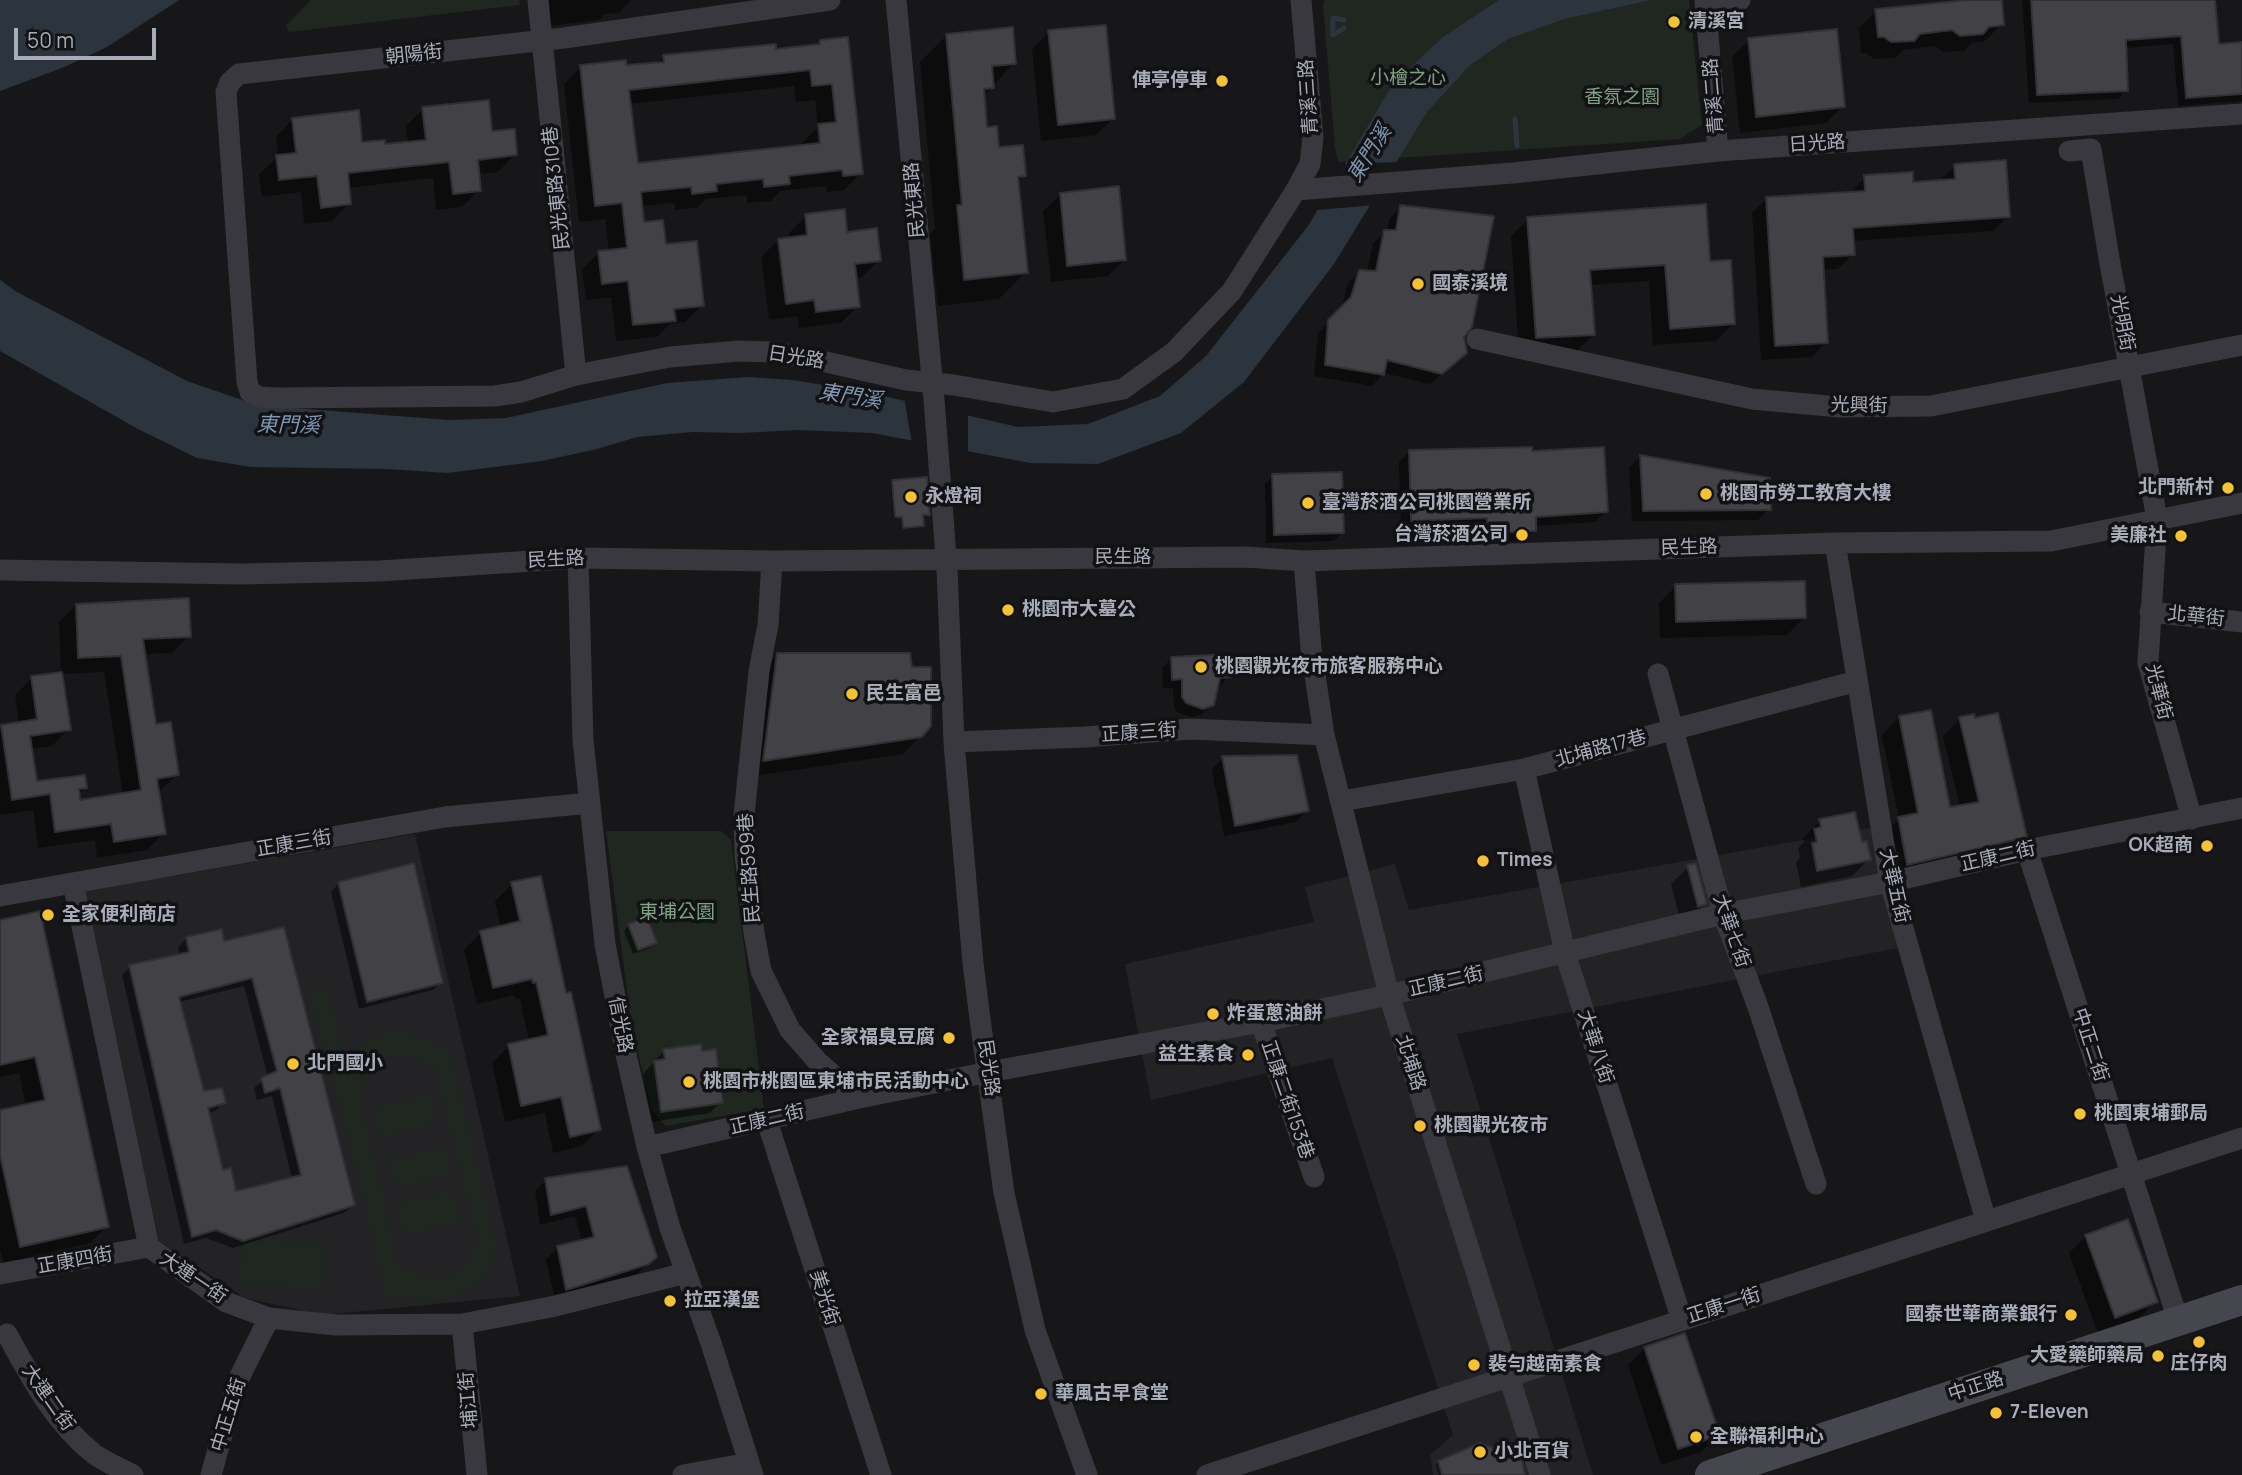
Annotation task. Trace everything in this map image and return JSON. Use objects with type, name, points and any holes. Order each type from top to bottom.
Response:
[{"type":"street","name":"民光東路310巷","points":[[538,0],[576,375]]},
{"type":"street","name":"朝陽街","points":[[243,313],[226,92],[230,82],[239,74],[541,41],[830,0]]},
{"type":"street","name":"民光東路","points":[[896,0],[946,559]]},
{"type":"street","name":"青溪三路","points":[[1296,190],[1310,164],[1312,138],[1301,0]]},
{"type":"street","points":[[1706,4],[1740,0]]},
{"type":"street","name":"青溪二路","points":[[1706,4],[1718,151]]},
{"type":"street","name":"日光路","points":[[243,313],[247,382],[250,392],[259,397],[495,396],[521,392],[576,375],[670,357],[738,351],[799,356],[896,379],[933,391],[1053,402],[1122,389],[1174,352],[1232,291],[1296,190],[1513,173],[1718,151],[2242,114]]},
{"type":"street","name":"光明街","points":[[2068,151],[2091,149],[2157,519]]},
{"type":"street","name":"光興街","points":[[1478,339],[1752,399],[1839,407],[1931,406],[2131,369],[2242,345]]},
{"type":"street","name":"民生路","points":[[0,570],[210,574],[366,572],[579,558],[772,561],[1245,557],[1304,561],[1835,544],[2051,541],[2242,503]]},
{"type":"street","name":"光華街","points":[[2157,519],[2148,663],[2192,819]]},
{"type":"street","name":"大華五街","points":[[1835,544],[1890,882],[1986,1221]]},
{"type":"street","name":"信光路","points":[[579,558],[582,715],[605,944],[647,1147],[685,1273],[712,1346],[751,1469]]},
{"type":"street","name":"民光路","points":[[946,559],[954,742],[973,963],[1004,1193],[1035,1330],[1087,1475]]},
{"type":"street","name":"民生路599巷","points":[[772,561],[768,625],[759,671],[744,815],[745,855],[754,933],[761,971],[790,1030],[825,1069],[859,1098]]},
{"type":"street","name":"北埔路","points":[[1304,561],[1311,648],[1324,735],[1389,995],[1540,1475]]},
{"type":"street","name":"北華街","points":[[2150,612],[2242,622]]},
{"type":"street","name":"大華七街","points":[[1658,674],[1723,914],[1757,1004],[1816,1184]]},
{"type":"street","name":"北埔路17巷","points":[[1342,801],[1524,769],[1857,681]]},
{"type":"street","name":"正康三街","points":[[954,742],[1085,737],[1191,729],[1324,735]]},
{"type":"street","name":"大華八街","points":[[1524,769],[1565,953],[1682,1320]]},
{"type":"street","name":"正康三街","points":[[0,896],[445,817],[590,803]]},
{"type":"street","name":"正康二街","points":[[647,1147],[859,1098],[1389,995],[1723,914],[2242,808]]},
{"type":"street","name":"中正二街","points":[[2027,850],[2178,1320]]},
{"type":"street","name":"大連一街","points":[[73,883],[149,1247],[226,1302],[269,1318],[335,1325],[462,1324],[551,1307],[685,1273]]},
{"type":"street","name":"正康二街153巷","points":[[1261,1022],[1314,1177]]},
{"type":"street","name":"美光街","points":[[767,1121],[881,1475]]},
{"type":"street","name":"正康一街","points":[[1207,1475],[2242,1138]]},
{"type":"street","name":"正康四街","points":[[0,1274],[149,1247]]},
{"type":"street","name":"中正路","points":[[1710,1475],[2242,1300]]},
{"type":"street","name":"中正五街","points":[[211,1475],[236,1384],[269,1318]]},
{"type":"street","name":"埔江街","points":[[462,1324],[477,1475]]},
{"type":"street","name":"大連二街","points":[[7,1334],[38,1391],[69,1432],[96,1456],[133,1475]]},
{"type":"street","points":[[683,1475],[751,1469]]},
{"type":"shaded area","name":"桃園觀光夜市","points":[[1871,828],[1898,948],[1457,1034],[1593,1475],[1433,1475],[1430,1455],[1453,1435],[1332,1058],[1151,1100],[1125,964],[1314,922],[1305,887],[1395,864],[1409,910]]},
{"type":"shaded area","name":"北門國小","points":[[415,834],[520,1296],[323,1315],[245,1298],[159,1241],[80,887],[180,875]]},
{"type":"green space","points":[[311,0],[519,0],[520,5],[289,32],[286,26]]},
{"type":"green space","name":"小檜之心","points":[[1325,0],[1689,0],[1702,125],[1680,139],[1338,162],[1323,5]]},
{"type":"green space","name":"東埔公園","points":[[606,831],[721,831],[731,840],[764,1109],[666,1126],[651,1110],[631,1021]]},
{"type":"green space","points":[[326,987],[347,1068],[367,1042],[388,1034],[399,1033],[420,1038],[450,1053],[495,1240],[491,1263],[481,1277],[465,1290],[448,1298],[424,1301],[402,1296],[385,1298],[368,1211],[308,989]],"holes":[[[389,1054],[406,1055],[435,1068],[479,1242],[463,1266],[444,1278],[423,1276],[397,1262],[361,1103],[365,1080],[375,1063]]]},
{"type":"green space","points":[[429,1094],[436,1123],[380,1137],[373,1108]]},
{"type":"green space","points":[[445,1146],[452,1174],[396,1188],[389,1160]]},
{"type":"green space","points":[[453,1191],[461,1220],[405,1234],[397,1205]]},
{"type":"green space","points":[[243,1241],[326,1243],[325,1287],[241,1285]]},
{"type":"water","points":[[0,0],[179,0],[107,47],[62,68],[0,91]]},
{"type":"water","name":"東門溪","points":[[1499,0],[1651,0],[1564,19],[1508,39],[1470,65],[1427,112],[1334,264],[1244,382],[1181,433],[1098,464],[1030,463],[872,433],[798,430],[693,432],[637,437],[542,461],[447,473],[387,469],[251,467],[197,458],[138,429],[0,351],[0,280],[17,292],[187,381],[248,402],[281,407],[449,420],[506,418],[667,383],[748,377],[792,380],[862,391],[1018,427],[1088,424],[1160,396],[1206,356],[1308,226],[1393,84],[1443,37]]},
{"type":"pier","points":[[1401,162],[1375,205],[1317,210],[1342,164]]},
{"type":"pier","points":[[904,397],[968,412],[968,455],[912,444]]},
{"type":"building","points":[[1968,0],[2002,0],[2004,25],[1989,27],[1983,34],[1960,36],[1952,30],[1920,34],[1914,41],[1891,42],[1884,37],[1878,37],[1875,9]]},
{"type":"building","points":[[2031,0],[2215,0],[2219,44],[2242,42],[2242,94],[2186,98],[2181,36],[2126,40],[2128,91],[2037,95]]},
{"type":"building","points":[[1106,25],[1115,119],[1058,125],[1048,30]]},
{"type":"building","points":[[1013,27],[1016,64],[992,66],[994,88],[984,89],[987,127],[997,126],[999,147],[1023,145],[1026,176],[1018,177],[1028,273],[964,280],[957,205],[962,205],[946,34]]},
{"type":"building","points":[[1837,29],[1845,107],[1756,117],[1748,38]]},
{"type":"building","points":[[848,37],[863,174],[843,176],[842,170],[789,176],[790,184],[764,187],[763,179],[716,184],[717,191],[692,194],[691,187],[641,192],[644,222],[663,220],[666,244],[697,241],[704,306],[674,309],[676,321],[633,325],[628,281],[602,284],[598,251],[627,248],[622,203],[595,206],[580,65],[626,60],[626,65],[664,62],[663,55],[776,44],[776,49],[820,44],[820,40]],"holes":[[[810,70],[812,86],[832,84],[836,122],[818,124],[820,143],[638,163],[629,90]]]},
{"type":"building","points":[[489,100],[492,131],[515,129],[517,155],[478,160],[481,191],[453,194],[449,162],[348,173],[351,204],[321,208],[317,176],[279,180],[276,155],[296,153],[292,118],[359,110],[362,142],[385,140],[385,144],[426,140],[422,107]]},
{"type":"building","points":[[2006,160],[2010,217],[1853,228],[1855,255],[1823,257],[1828,343],[1775,346],[1766,197],[1865,191],[1864,175],[1913,172],[1913,182],[1955,179],[1954,164]]},
{"type":"building","points":[[1119,186],[1126,260],[1067,266],[1060,193]]},
{"type":"building","points":[[1706,204],[1710,261],[1731,260],[1735,324],[1670,329],[1665,265],[1590,270],[1595,335],[1536,338],[1527,217]]},
{"type":"building","name":"國泰溪境","points":[[1400,205],[1494,216],[1472,327],[1464,337],[1467,353],[1442,374],[1387,360],[1384,375],[1325,365],[1328,320],[1351,297],[1359,270],[1376,271],[1384,230],[1396,230]]},
{"type":"building","points":[[845,209],[847,232],[877,228],[881,261],[855,264],[860,307],[816,312],[814,300],[786,304],[778,239],[807,235],[805,214]]},
{"type":"building","points":[[1532,447],[1532,451],[1604,447],[1608,512],[1536,517],[1536,531],[1487,533],[1487,518],[1411,521],[1409,450]]},
{"type":"building","name":"桃園市勞工教育大樓","points":[[1640,455],[1770,478],[1771,510],[1643,511]]},
{"type":"building","name":"臺灣菸酒公司桃園營業所","points":[[1342,472],[1344,533],[1274,535],[1272,474]]},
{"type":"building","name":"永燈祠","points":[[927,477],[930,515],[923,515],[924,526],[903,528],[902,517],[895,517],[892,480]]},
{"type":"building","points":[[1805,581],[1806,618],[1676,622],[1675,584]]},
{"type":"building","points":[[189,598],[191,637],[143,639],[156,724],[171,722],[179,775],[157,779],[166,834],[114,842],[111,824],[55,832],[50,794],[12,800],[1,725],[37,719],[31,676],[62,672],[71,730],[30,736],[37,781],[85,775],[87,788],[79,789],[80,800],[141,790],[121,656],[78,658],[76,604]]},
{"type":"building","name":"民生富邑","points":[[777,653],[910,653],[912,667],[931,667],[931,726],[922,737],[763,761]]},
{"type":"building","points":[[1230,654],[1231,677],[1220,678],[1214,705],[1203,709],[1186,703],[1182,697],[1182,679],[1172,680],[1171,657]]},
{"type":"building","points":[[1931,710],[1950,807],[1979,802],[1959,717],[1974,714],[1975,718],[1998,713],[2027,837],[1907,865],[1898,817],[1918,813],[1899,716]]},
{"type":"building","points":[[1297,755],[1309,811],[1235,826],[1222,756]]},
{"type":"building","points":[[1855,812],[1862,842],[1867,841],[1871,860],[1817,871],[1812,843],[1817,842],[1814,829],[1821,827],[1819,819]]},
{"type":"building","points":[[414,863],[443,983],[367,1002],[338,882]]},
{"type":"building","points":[[1696,863],[1707,904],[1698,907],[1687,865]]},
{"type":"building","points":[[541,876],[566,993],[571,992],[601,1130],[570,1137],[561,1097],[521,1106],[508,1044],[548,1035],[536,982],[533,983],[532,979],[493,988],[480,931],[520,921],[511,882]]},
{"type":"building","points":[[40,911],[109,1227],[20,1247],[0,1155],[0,1110],[45,1100],[35,1057],[0,1065],[0,920]]},
{"type":"building","points":[[647,917],[657,943],[638,950],[628,924]]},
{"type":"building","points":[[284,927],[355,1205],[243,1241],[216,1230],[192,1237],[129,965],[189,952],[186,937],[222,929],[224,941]],"holes":[[[252,978],[277,1071],[261,1078],[265,1093],[280,1088],[301,1175],[236,1191],[231,1168],[223,1170],[208,1108],[226,1103],[222,1088],[204,1091],[179,997]]]},
{"type":"building","name":"桃園市桃園區東埔市民活動中心","points":[[701,1044],[702,1051],[716,1049],[723,1103],[661,1112],[654,1061],[665,1059],[663,1049]]},
{"type":"building","points":[[627,1166],[657,1257],[649,1264],[566,1290],[557,1246],[594,1237],[586,1206],[551,1215],[545,1178]]},
{"type":"building","points":[[2128,1219],[2158,1302],[2115,1318],[2085,1235]]},
{"type":"building","points":[[1685,1333],[1720,1435],[1678,1449],[1644,1347]]},
{"type":"building","name":"小北百貨","points":[[1480,1443],[1522,1460],[1525,1475],[1442,1475],[1438,1461]]},
{"type":"waterway","points":[[1344,20],[1333,18],[1333,35],[1344,28]]},
{"type":"waterway","points":[[1515,119],[1517,146]]},
{"type":"place","name":"清溪宮","points":[[1674,22]]},
{"type":"place","name":"俥亭停車","points":[[1222,81]]},
{"type":"place","name":"國泰溪境","points":[[1418,284]]},
{"type":"place","name":"北門新村","points":[[2228,488]]},
{"type":"place","name":"桃園市勞工教育大樓","points":[[1706,494]]},
{"type":"place","name":"永燈祠","points":[[911,497]]},
{"type":"place","name":"臺灣菸酒公司桃園營業所","points":[[1308,503]]},
{"type":"place","name":"台灣菸酒公司","points":[[1522,535]]},
{"type":"place","name":"美廉社","points":[[2181,536]]},
{"type":"place","name":"桃園市大墓公","points":[[1008,610]]},
{"type":"place","name":"桃園觀光夜市旅客服務中心","points":[[1201,667]]},
{"type":"place","name":"民生富邑","points":[[852,694]]},
{"type":"place","name":"OK超商","points":[[2207,846]]},
{"type":"place","name":"Times","points":[[1483,861]]},
{"type":"place","name":"全家便利商店","points":[[48,915]]},
{"type":"place","name":"炸蛋蔥油餅","points":[[1213,1014]]},
{"type":"place","name":"全家福臭豆腐","points":[[949,1038]]},
{"type":"place","name":"益生素食","points":[[1248,1055]]},
{"type":"place","name":"北門國小","points":[[293,1064]]},
{"type":"place","name":"桃園市桃園區東埔市民活動中心","points":[[689,1082]]},
{"type":"place","name":"桃園東埔郵局","points":[[2080,1114]]},
{"type":"place","name":"桃園觀光夜市","points":[[1420,1126]]},
{"type":"place","name":"拉亞漢堡","points":[[670,1301]]},
{"type":"place","name":"國泰世華商業銀行","points":[[2071,1315]]},
{"type":"place","name":"庄仔肉","points":[[2199,1342]]},
{"type":"place","name":"大愛藥師藥局","points":[[2158,1356]]},
{"type":"place","name":"裴勻越南素食","points":[[1474,1365]]},
{"type":"place","name":"華風古早食堂","points":[[1041,1394]]},
{"type":"place","name":"7-Eleven","points":[[1996,1413]]},
{"type":"place","name":"全聯福利中心","points":[[1696,1437]]},
{"type":"place","name":"小北百貨","points":[[1480,1452]]},
{"type":"park label","name":"香氛之園","points":[[1622,98]]}]
